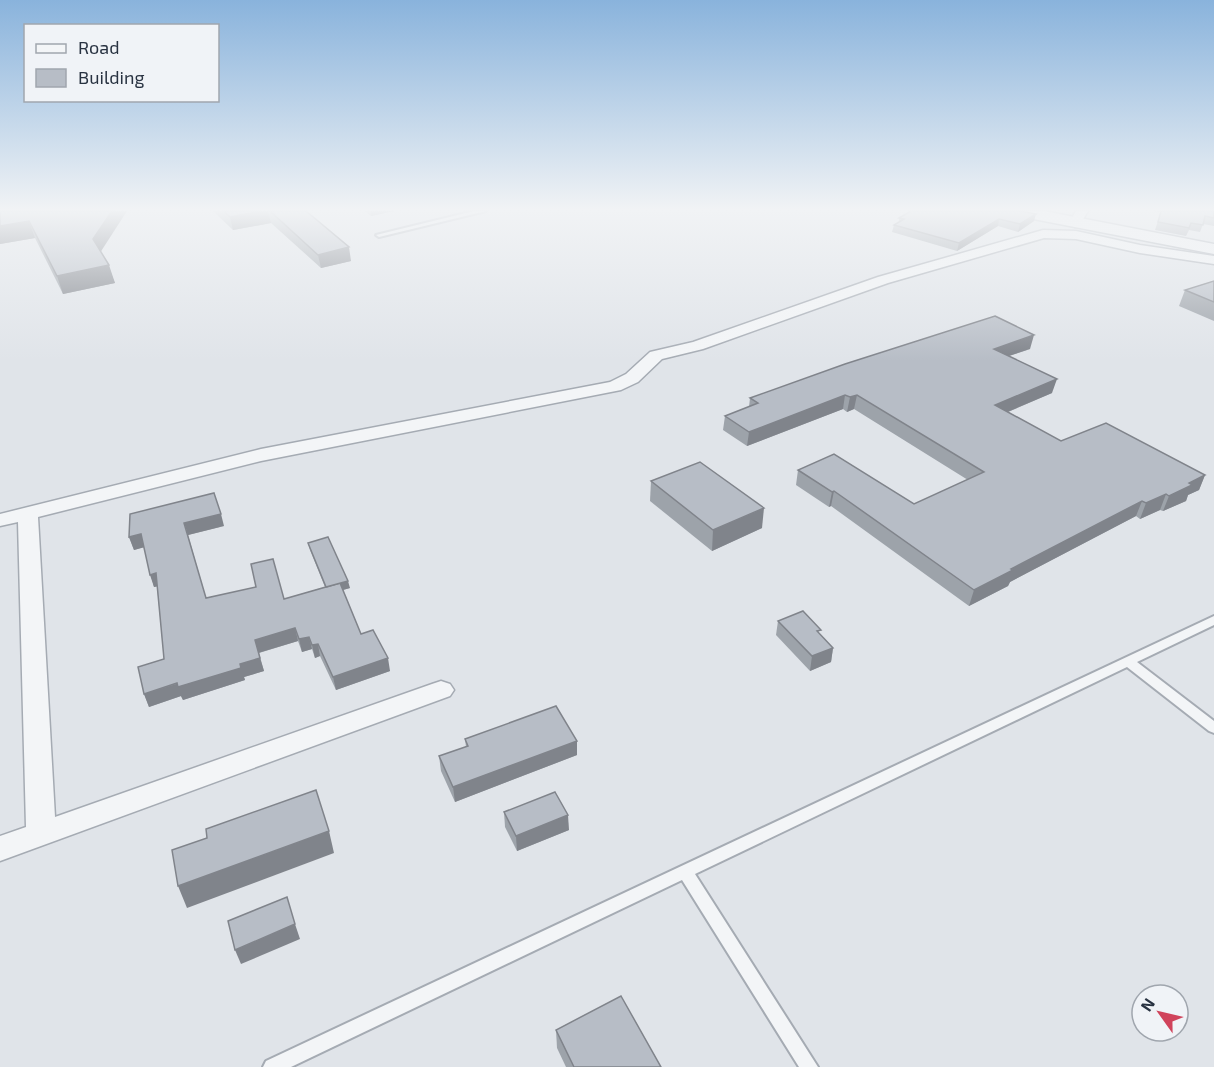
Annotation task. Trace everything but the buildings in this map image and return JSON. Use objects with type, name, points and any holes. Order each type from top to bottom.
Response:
[{"type":"street","points":[[0,520],[261,455],[615,386],[632,378],[656,355],[697,346],[883,280],[950,261]]},
{"type":"street","points":[[28,513],[41,835]]},
{"type":"street","points":[[0,849],[441,690]]},
{"type":"lane","points":[[272,1067],[1214,620]]},
{"type":"lane","points":[[1128,661],[1214,728]]},
{"type":"lane","points":[[685,871],[809,1067]]}]
